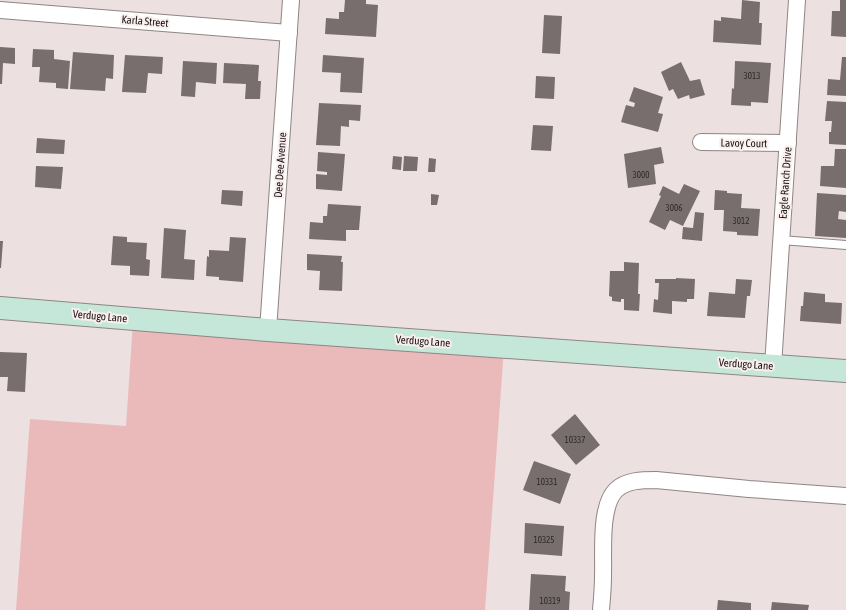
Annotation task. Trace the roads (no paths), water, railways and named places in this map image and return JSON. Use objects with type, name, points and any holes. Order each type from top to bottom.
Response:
[{"type":"street","name":"Dee Dee Avenue","points":[[268,330],[291,0]]},
{"type":"street","name":"Eagle Ranch Drive","points":[[773,366],[797,0]]},
{"type":"street","name":"Karla Street","points":[[0,10],[289,33]]},
{"type":"street","name":"Lavoy Court","points":[[701,142],[788,143]]},
{"type":"street","name":"Verdugo Lane","points":[[0,308],[268,330],[846,371]]},
{"type":"street","points":[[601,610],[604,576],[605,516],[610,500],[616,490],[628,483],[642,480],[656,480],[846,496]]},
{"type":"lane","points":[[781,240],[846,245]]}]
